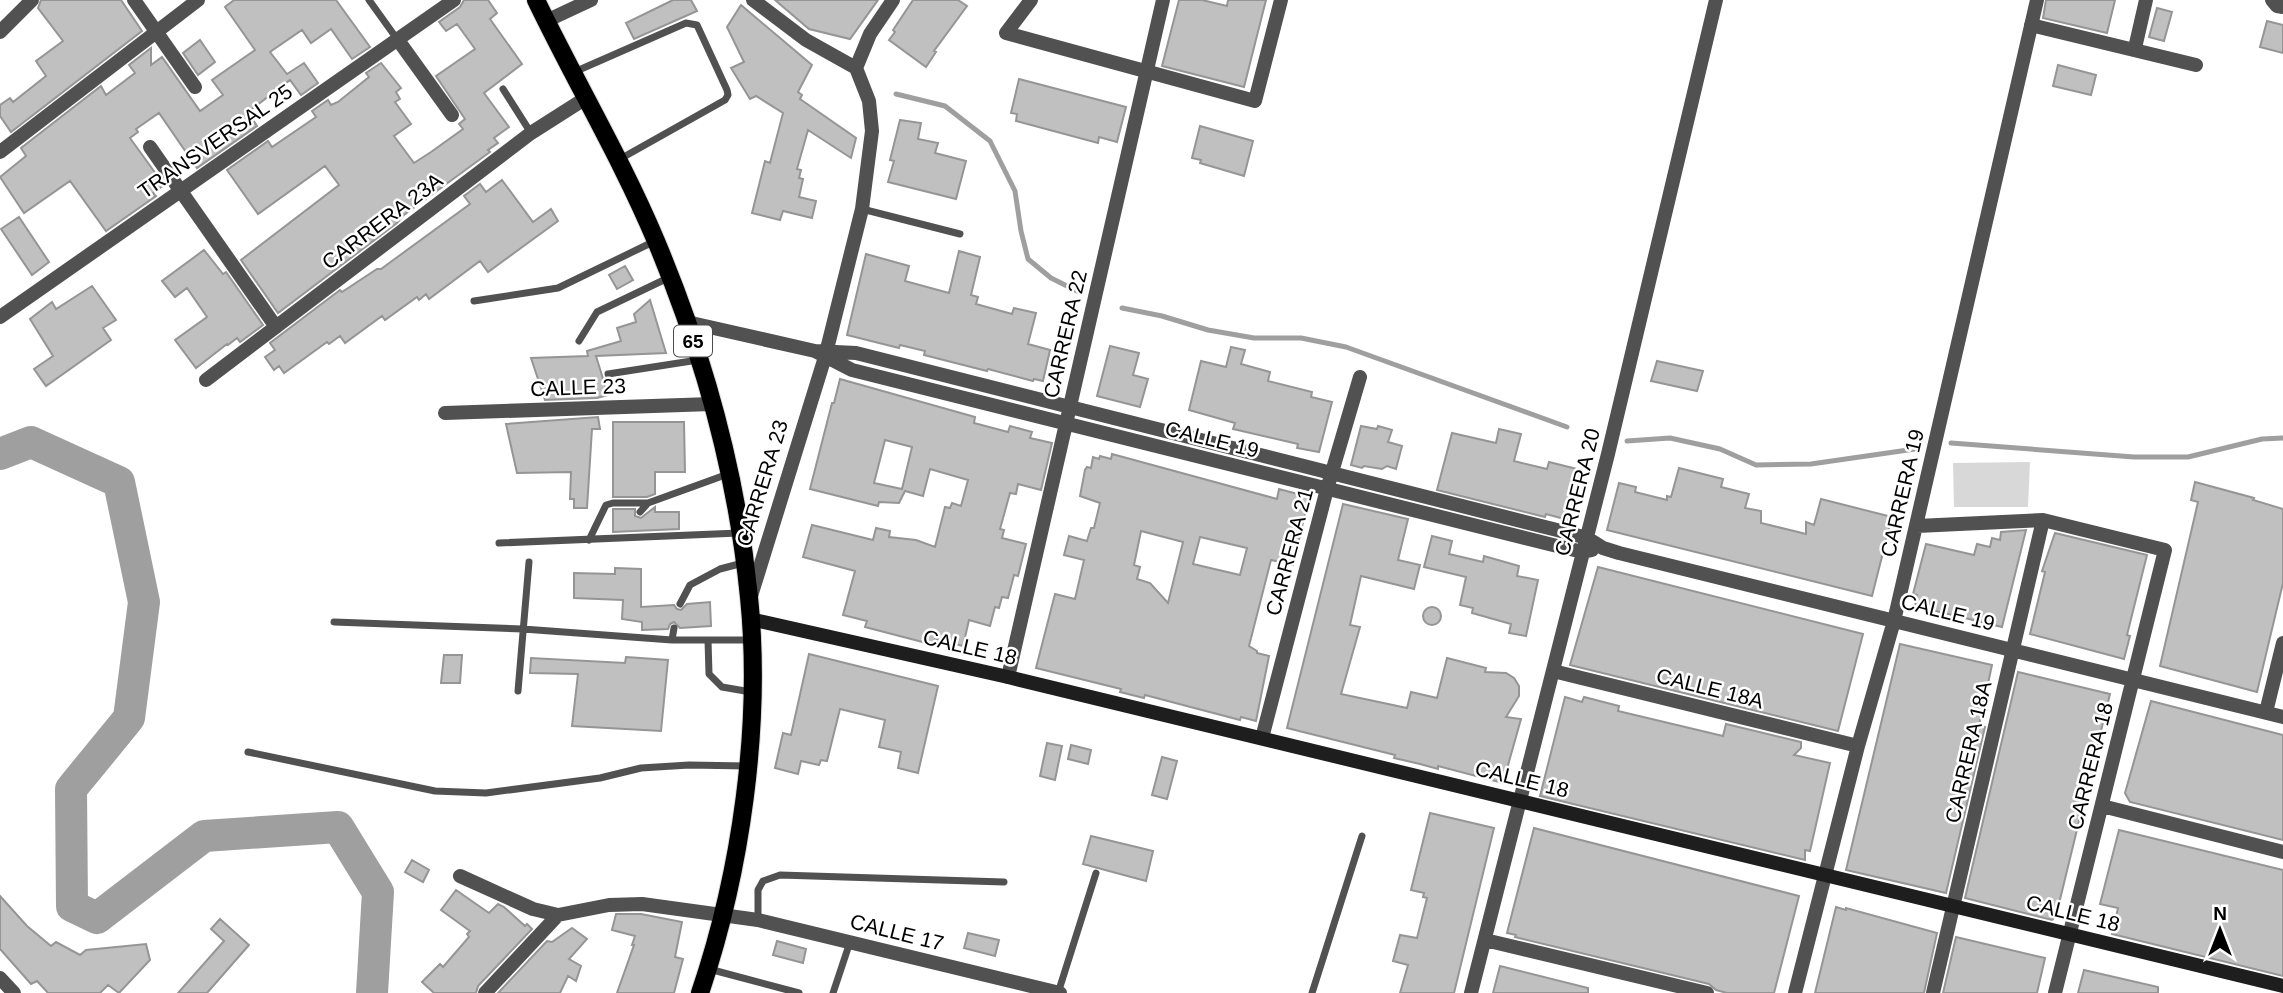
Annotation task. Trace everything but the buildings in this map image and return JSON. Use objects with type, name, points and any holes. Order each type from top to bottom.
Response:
[{"type":"main road","name":"65","points":[[536,0],[571,73],[619,160],[656,240],[687,322],[712,404],[729,474],[750,600]]},
{"type":"main road","name":"CARRERA 23","points":[[700,993],[723,914],[738,840],[748,766],[751,692],[750,600]]},
{"type":"street","points":[[0,32],[32,0]]},
{"type":"street","points":[[134,0],[195,87]]},
{"type":"street","points":[[0,152],[198,0]]},
{"type":"street","name":"TRANSVERSAL 25","points":[[0,317],[454,0]]},
{"type":"street","points":[[546,21],[591,0]]},
{"type":"street","points":[[753,0],[806,40],[856,68],[870,34],[893,0]]},
{"type":"street","points":[[1031,0],[1006,33],[1255,101],[1281,0]]},
{"type":"street","name":"CARRERA 22","points":[[1008,677],[1163,0]]},
{"type":"street","name":"CARRERA 20","points":[[1471,993],[1585,545],[1716,0]]},
{"type":"street","name":"CARRERA 19","points":[[1795,993],[1857,746],[1894,621],[2037,0]]},
{"type":"street","points":[[2135,48],[2146,0]]},
{"type":"street","points":[[2272,0],[2277,6],[2283,7]]},
{"type":"street","points":[[2031,25],[2135,48],[2196,65]]},
{"type":"street","points":[[398,40],[452,115]]},
{"type":"street","name":"CARRERA 23","points":[[750,600],[862,208],[872,131],[869,101],[856,68]]},
{"type":"street","name":"CARRERA 23A","points":[[206,380],[531,133],[586,98]]},
{"type":"street","points":[[150,147],[276,327]]},
{"type":"street","name":"CALLE 19","points":[[687,322],[822,353],[856,353],[1070,407],[1329,481]]},
{"type":"street","name":"CALLE 19","points":[[822,353],[852,370],[1066,424],[1329,481],[2283,717]]},
{"type":"street","name":"CARRERA 21","points":[[1262,738],[1329,481],[1360,377]]},
{"type":"street","name":"CALLE 23","points":[[445,413],[712,404]]},
{"type":"street","points":[[1916,526],[2043,520]]},
{"type":"street","name":"CARRERA 18","points":[[2043,520],[2165,550],[2055,993]]},
{"type":"street","name":"CARRERA 18A","points":[[1933,993],[2043,520]]},
{"type":"street","name":"CALLE 18","points":[[750,619],[1008,677],[2283,986]]},
{"type":"street","points":[[2266,712],[2283,643]]},
{"type":"street","name":"CALLE 18A","points":[[1553,671],[1857,746]]},
{"type":"street","points":[[2102,806],[2283,852]]},
{"type":"street","points":[[460,876],[533,908],[558,915],[485,993]]},
{"type":"street","name":"CALLE 17","points":[[558,915],[609,905],[642,904],[723,914],[758,920],[1059,993]]},
{"type":"street","points":[[1485,940],[1707,993]]},
{"type":"street","points":[[0,978],[14,993]]},
{"type":"lane","points":[[369,0],[398,40]]},
{"type":"lane","points":[[571,73],[686,23],[697,25],[728,95],[725,100],[619,160]]},
{"type":"lane","points":[[503,89],[531,133]]},
{"type":"lane","points":[[862,208],[960,233]]},
{"type":"lane","points":[[474,301],[558,288],[656,240]]},
{"type":"lane","points":[[579,341],[597,312],[670,277]]},
{"type":"lane","points":[[608,374],[699,360]]},
{"type":"lane","points":[[589,540],[606,505],[648,503],[729,474]]},
{"type":"lane","points":[[640,512],[648,503]]},
{"type":"lane","points":[[499,543],[589,540],[630,535],[740,533]]},
{"type":"lane","points":[[517,691],[529,562]]},
{"type":"lane","points":[[680,604],[690,585],[720,569],[745,562]]},
{"type":"lane","points":[[334,622],[523,629],[672,639],[751,640]]},
{"type":"lane","points":[[672,639],[674,628]]},
{"type":"lane","points":[[708,640],[709,674],[722,687],[751,692]]},
{"type":"lane","points":[[248,752],[435,791],[486,793],[600,778],[641,768],[689,765],[748,766]]},
{"type":"lane","points":[[1312,993],[1362,836]]},
{"type":"lane","points":[[1059,993],[1096,873]]},
{"type":"lane","points":[[758,920],[758,890],[763,881],[779,875],[1004,882]]},
{"type":"lane","points":[[833,993],[850,942]]},
{"type":"lane","points":[[708,968],[774,990],[799,993]]},
{"type":"shaded area","points":[[2030,462],[2028,507],[1954,507],[1953,463]]},
{"type":"waterway","points":[[896,94],[945,106],[990,141],[1015,191],[1028,259],[1051,278],[1079,292]]},
{"type":"waterway","points":[[1122,308],[1162,316],[1208,330],[1254,338],[1301,338],[1346,347],[1567,427]]},
{"type":"waterway","points":[[1627,441],[1670,438],[1720,449],[1756,465],[1811,464],[1915,449]]},
{"type":"waterway","points":[[1951,443],[2134,457],[2188,457],[2262,439],[2283,438]]},
{"type":"waterway","points":[[0,454],[31,442],[119,482],[144,602],[129,718],[71,789],[72,906],[97,918],[204,836],[338,827],[378,892],[372,993]]}]
